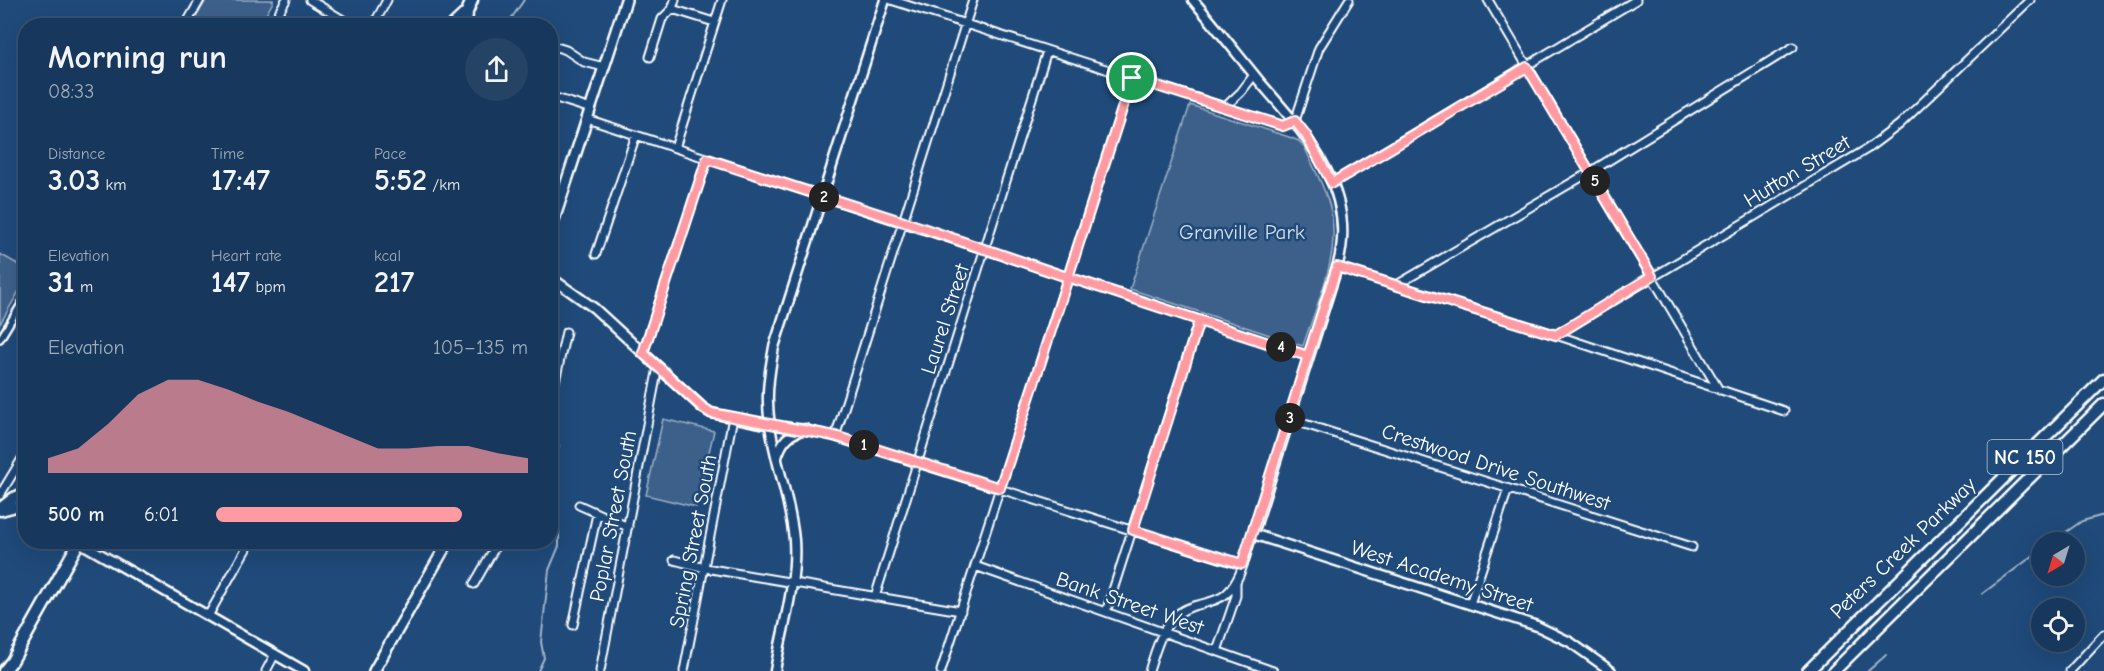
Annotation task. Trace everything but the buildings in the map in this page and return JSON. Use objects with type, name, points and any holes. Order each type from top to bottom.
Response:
[{"type":"main road","points":[[467,18],[472,0]]},
{"type":"main road","points":[[558,208],[626,0]]},
{"type":"main road","points":[[461,18],[467,12]]},
{"type":"main road","name":"Peters Creek Parkway","points":[[1808,671],[2104,379]]},
{"type":"main road","name":"Peters Creek Parkway","points":[[1834,671],[2104,404]]},
{"type":"main road","points":[[2025,456],[2038,469]]},
{"type":"main road","points":[[0,510],[18,496]]},
{"type":"main road","points":[[1946,534],[1959,548]]},
{"type":"main road","points":[[4,666],[75,549]]},
{"type":"main road","points":[[374,671],[444,549]]},
{"type":"main road","points":[[1858,620],[1872,633]]},
{"type":"street","points":[[190,18],[200,0]]},
{"type":"street","points":[[276,18],[286,0]]},
{"type":"street","points":[[310,0],[340,18]]},
{"type":"street","points":[[377,18],[387,0]]},
{"type":"street","points":[[650,57],[662,20],[672,9],[675,0]]},
{"type":"street","points":[[675,148],[722,0]]},
{"type":"street","points":[[775,671],[792,583],[794,541],[770,425],[769,380],[774,347],[885,0]]},
{"type":"street","points":[[891,0],[1283,126],[1295,121]]},
{"type":"street","points":[[835,436],[973,0]]},
{"type":"street","points":[[1193,0],[1306,135],[1332,183],[1339,203],[1343,228],[1342,248],[1337,267],[1236,582],[1236,596],[1217,651]]},
{"type":"street","points":[[1295,121],[1319,48],[1348,0]]},
{"type":"street","points":[[1488,0],[1720,390]]},
{"type":"street","points":[[1332,183],[1636,0]]},
{"type":"street","name":"Hutton Street","points":[[1556,335],[1867,149],[1899,125],[2030,0]]},
{"type":"street","points":[[672,9],[714,22]]},
{"type":"street","points":[[1395,286],[1590,172],[1792,47]]},
{"type":"street","points":[[558,48],[584,62],[604,67]]},
{"type":"street","name":"Laurel Street","points":[[874,597],[1047,51]]},
{"type":"street","points":[[1225,107],[1254,75]]},
{"type":"street","points":[[941,671],[1132,78]]},
{"type":"street","points":[[558,99],[591,109]]},
{"type":"street","points":[[587,119],[1308,356]]},
{"type":"street","points":[[596,254],[636,135]]},
{"type":"street","points":[[643,353],[707,159]]},
{"type":"street","points":[[1337,267],[1556,335],[1784,411]]},
{"type":"street","points":[[558,283],[594,308],[711,413],[835,436],[1242,564]]},
{"type":"street","points":[[0,339],[18,309]]},
{"type":"street","points":[[1106,612],[1199,321]]},
{"type":"street","points":[[558,368],[566,332]]},
{"type":"street","name":"Poplar Street South","points":[[600,671],[658,367]]},
{"type":"street","name":"Spring Street South","points":[[684,671],[733,417]]},
{"type":"street","name":"Crestwood Drive Southwest","points":[[1290,419],[1692,547]]},
{"type":"street","points":[[777,458],[784,440],[793,433],[805,429]]},
{"type":"street","points":[[0,495],[18,465]]},
{"type":"street","points":[[1470,604],[1508,489]]},
{"type":"street","points":[[579,505],[628,527]]},
{"type":"street","points":[[0,510],[18,508]]},
{"type":"street","points":[[573,625],[597,514]]},
{"type":"street","name":"West Academy Street","points":[[1253,534],[1549,631],[1581,649],[1611,671]]},
{"type":"street","points":[[91,549],[304,671]]},
{"type":"street","points":[[208,616],[246,549]]},
{"type":"street","points":[[474,584],[494,549]]},
{"type":"street","points":[[674,560],[705,568],[961,611]]},
{"type":"street","name":"Bank Street West","points":[[975,566],[1273,671]]},
{"type":"street","points":[[1149,671],[1162,632],[1181,612],[1225,595],[1236,582]]},
{"type":"street","points":[[2070,671],[2104,634]]},
{"type":"street","points":[[266,671],[275,654]]},
{"type":"green space","points":[[206,0],[273,0],[264,18],[196,18]]},
{"type":"green space","name":"Granville Park","points":[[1190,105],[1289,137],[1299,141],[1305,148],[1328,200],[1333,225],[1333,242],[1326,278],[1303,346],[1130,289]]},
{"type":"green space","points":[[0,254],[18,264],[18,293],[0,324]]},
{"type":"green space","points":[[663,419],[714,431],[696,507],[646,495]]},
{"type":"waterway","points":[[512,18],[524,0]]},
{"type":"waterway","points":[[558,548],[559,514]]},
{"type":"waterway","points":[[2066,532],[2082,521],[2104,515]]},
{"type":"waterway","points":[[538,671],[544,658],[541,642],[549,570],[558,549]]},
{"type":"waterway","points":[[1982,594],[2031,557]]},
{"type":"waterway","points":[[1868,671],[1886,655]]},
{"type":"route","points":[[1132,78],[1068,277],[1066,284],[1000,488],[835,436],[711,413],[643,353],[707,159],[908,223],[1061,275],[1068,277],[1199,321],[1308,356],[1290,419],[1242,564],[1133,530],[1199,321],[1301,354],[1308,356],[1337,267],[1556,335],[1652,276],[1527,67],[1332,183],[1306,135],[1295,121],[1283,126],[1132,78]]}]
